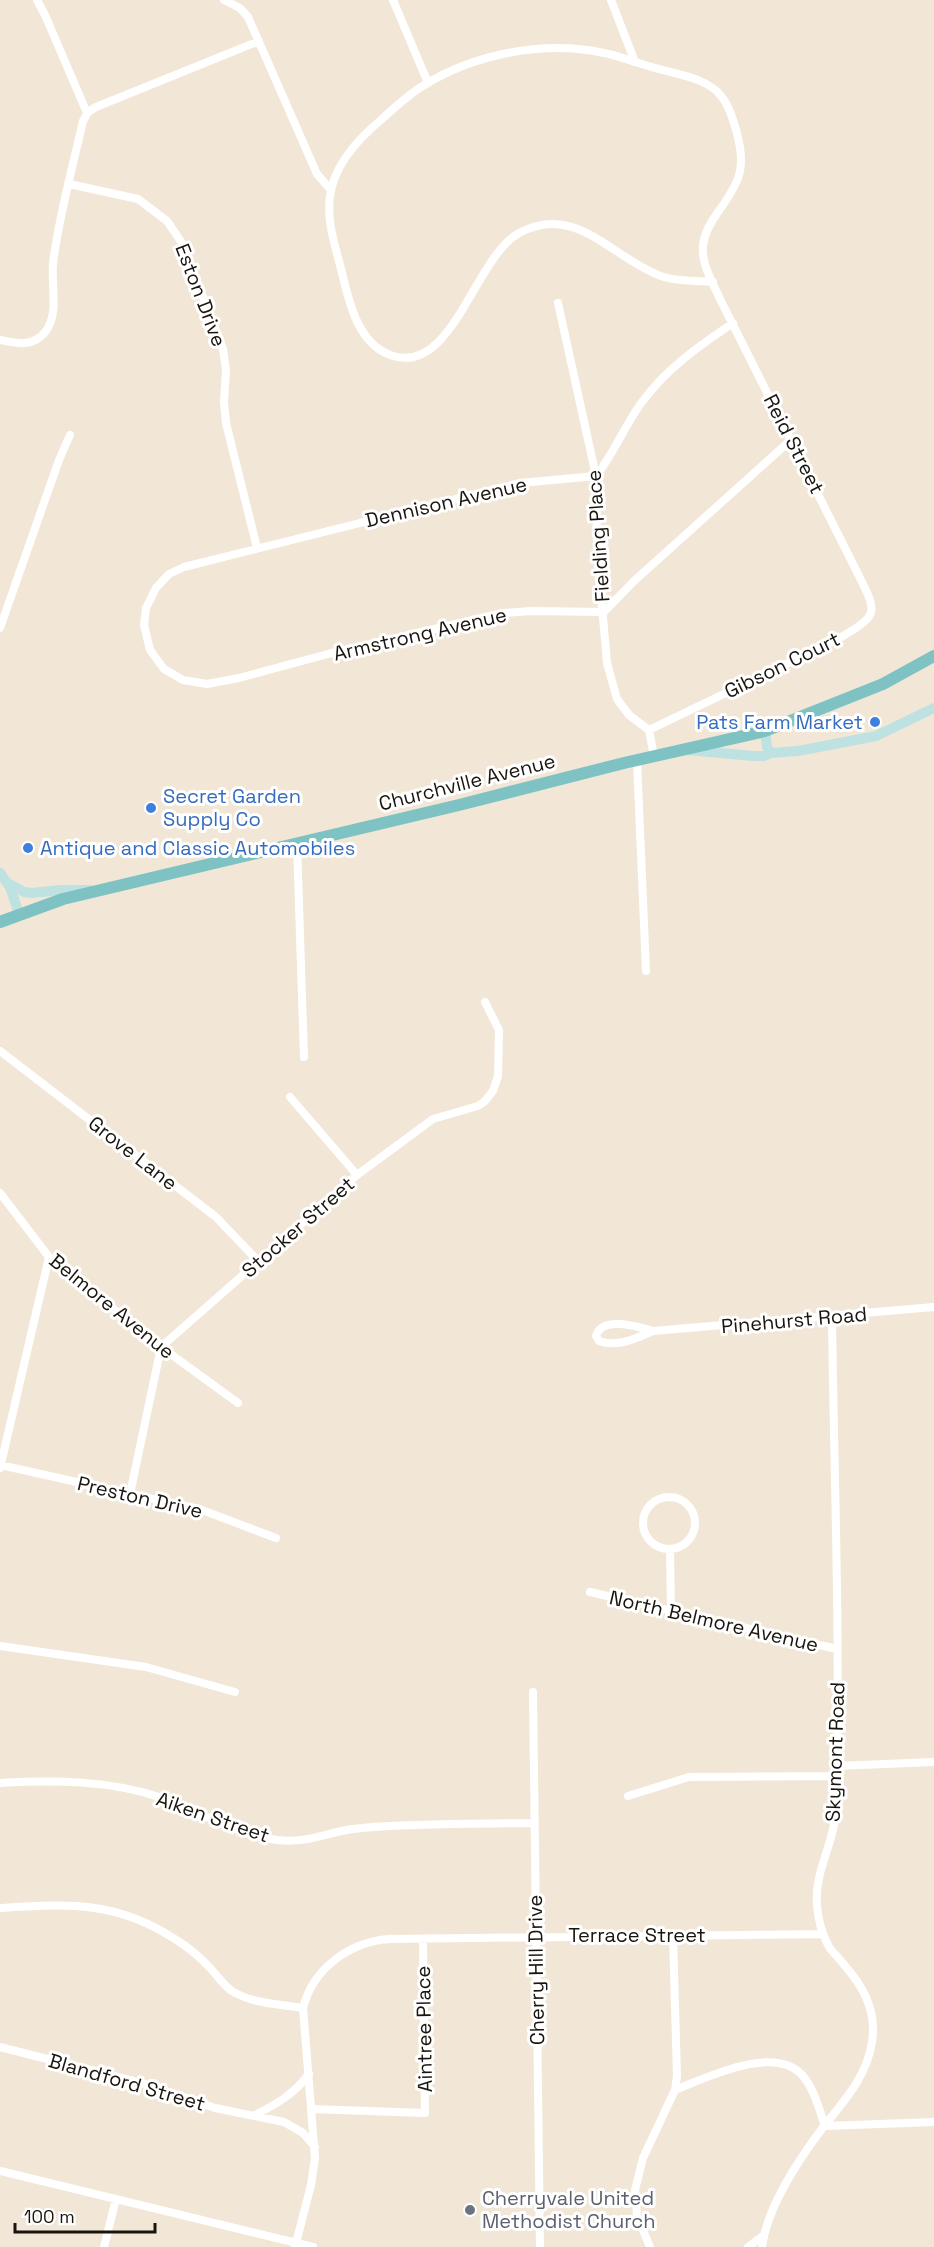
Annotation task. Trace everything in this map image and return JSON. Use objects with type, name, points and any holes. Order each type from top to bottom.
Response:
[{"type":"main road","name":"Churchville Avenue","points":[[0,922],[63,900],[102,890],[765,731],[883,684],[934,656]]},
{"type":"street","points":[[37,0],[87,113]]},
{"type":"street","points":[[224,0],[245,13],[317,174],[331,190],[329,205],[332,232],[355,318],[373,344],[393,356],[416,356],[436,346],[501,247],[519,233],[538,226],[558,225],[584,231],[660,276],[712,282]]},
{"type":"street","points":[[393,0],[428,83]]},
{"type":"street","points":[[611,0],[635,62]]},
{"type":"street","points":[[0,340],[29,343],[40,337],[50,325],[53,313],[54,254],[83,121],[87,113],[96,106],[259,41]]},
{"type":"street","name":"Reid Street","points":[[331,190],[344,162],[362,137],[404,100],[428,83],[479,61],[527,51],[555,49],[592,51],[710,86],[723,98],[735,125],[742,156],[740,174],[733,192],[712,220],[705,234],[704,260],[712,282],[792,439],[873,607]]},
{"type":"street","name":"Eston Drive","points":[[69,184],[138,199],[167,221],[182,243],[223,349],[226,370],[225,417],[257,548]]},
{"type":"street","name":"Fielding Place","points":[[558,303],[596,476],[597,549],[607,663],[613,690],[626,712],[649,730]]},
{"type":"street","points":[[596,476],[607,463],[635,411],[660,380],[688,354],[733,323]]},
{"type":"street","points":[[0,628],[59,460],[70,435]]},
{"type":"street","points":[[604,612],[633,581],[792,439]]},
{"type":"street","name":"Dennison Avenue","points":[[147,642],[144,625],[146,608],[154,590],[167,576],[184,567],[520,483],[596,476]]},
{"type":"street","name":"Gibson Court","points":[[649,730],[838,639],[862,625],[871,616],[873,607]]},
{"type":"street","name":"Armstrong Avenue","points":[[147,642],[156,660],[173,676],[188,682],[207,684],[503,613],[604,612]]},
{"type":"street","points":[[684,750],[742,756],[764,756],[771,753],[798,751],[876,736],[934,708]]},
{"type":"street","points":[[649,730],[654,756]]},
{"type":"street","points":[[765,731],[767,747],[771,753]]},
{"type":"street","points":[[637,760],[646,970]]},
{"type":"street","points":[[297,844],[304,1058]]},
{"type":"street","points":[[3,877],[24,892],[102,890]]},
{"type":"street","points":[[3,877],[19,914]]},
{"type":"street","name":"Stocker Street","points":[[161,1347],[357,1175],[434,1119],[478,1106],[489,1096],[497,1083],[498,1076],[498,1030],[485,1002]]},
{"type":"street","name":"Grove Lane","points":[[0,1051],[216,1217],[259,1262]]},
{"type":"street","points":[[290,1097],[357,1175]]},
{"type":"street","name":"Belmore Avenue","points":[[0,1193],[49,1257],[161,1347],[238,1403]]},
{"type":"street","points":[[0,1466],[49,1257]]},
{"type":"street","name":"Pinehurst Road","points":[[653,1331],[625,1324],[605,1326],[598,1329],[596,1336],[599,1341],[608,1343],[628,1341],[653,1331],[934,1307]]},
{"type":"street","name":"Skymont Road","points":[[762,2247],[767,2222],[782,2193],[864,2070],[872,2041],[873,2026],[869,2005],[861,1986],[831,1950],[823,1934],[817,1905],[817,1890],[835,1820],[837,1649],[832,1317]]},
{"type":"street","points":[[130,1494],[161,1347]]},
{"type":"street","name":"Preston Drive","points":[[0,1466],[202,1510],[276,1538]]},
{"type":"street","points":[[667,1497],[679,1499],[688,1505],[694,1516],[695,1524],[692,1535],[687,1541],[681,1546],[670,1549],[650,1540],[644,1524],[644,1517],[649,1507],[657,1500],[667,1497]]},
{"type":"street","points":[[670,1549],[671,1610]]},
{"type":"street","name":"North Belmore Avenue","points":[[590,1592],[837,1649]]},
{"type":"street","points":[[0,1646],[140,1666],[235,1692]]},
{"type":"street","name":"Cherry Hill Drive","points":[[533,1692],[540,2247]]},
{"type":"street","points":[[836,1766],[934,1762]]},
{"type":"street","points":[[628,1796],[689,1778],[836,1776]]},
{"type":"street","name":"Aiken Street","points":[[0,1783],[68,1782],[121,1787],[162,1798],[250,1833],[287,1841],[311,1840],[349,1829],[397,1825],[534,1823]]},
{"type":"street","points":[[0,1908],[69,1904],[123,1914],[177,1940],[203,1961],[225,1986],[238,1995],[303,2008],[315,2148],[313,2175],[296,2245]]},
{"type":"street","name":"Terrace Street","points":[[303,2008],[311,1988],[334,1960],[367,1942],[381,1940],[536,1936],[823,1934]]},
{"type":"street","points":[[650,2247],[637,2216],[635,2190],[646,2150],[675,2090],[677,2076],[673,1935]]},
{"type":"street","name":"Aintree Place","points":[[311,2109],[425,2113],[423,1939]]},
{"type":"street","name":"Blandford Street","points":[[0,2047],[149,2085],[215,2108],[255,2115],[294,2127],[303,2133],[315,2148]]},
{"type":"street","points":[[675,2090],[747,2065],[765,2063],[785,2065],[795,2068],[804,2077],[812,2090],[825,2126],[934,2122]]},
{"type":"street","points":[[255,2115],[288,2097],[298,2089],[309,2074]]},
{"type":"street","points":[[0,2170],[296,2245],[314,2247]]},
{"type":"street","points":[[104,2247],[116,2199]]},
{"type":"street","points":[[748,2247],[763,2236]]},
{"type":"place","name":"Pats Farm Market","points":[[875,722]]},
{"type":"place","name":"Secret Garden Supply Co","points":[[151,808]]},
{"type":"place","name":"Antique and Classic Automobiles","points":[[28,848]]},
{"type":"place","name":"Cherryvale United Methodist Church","points":[[470,2210]]}]
